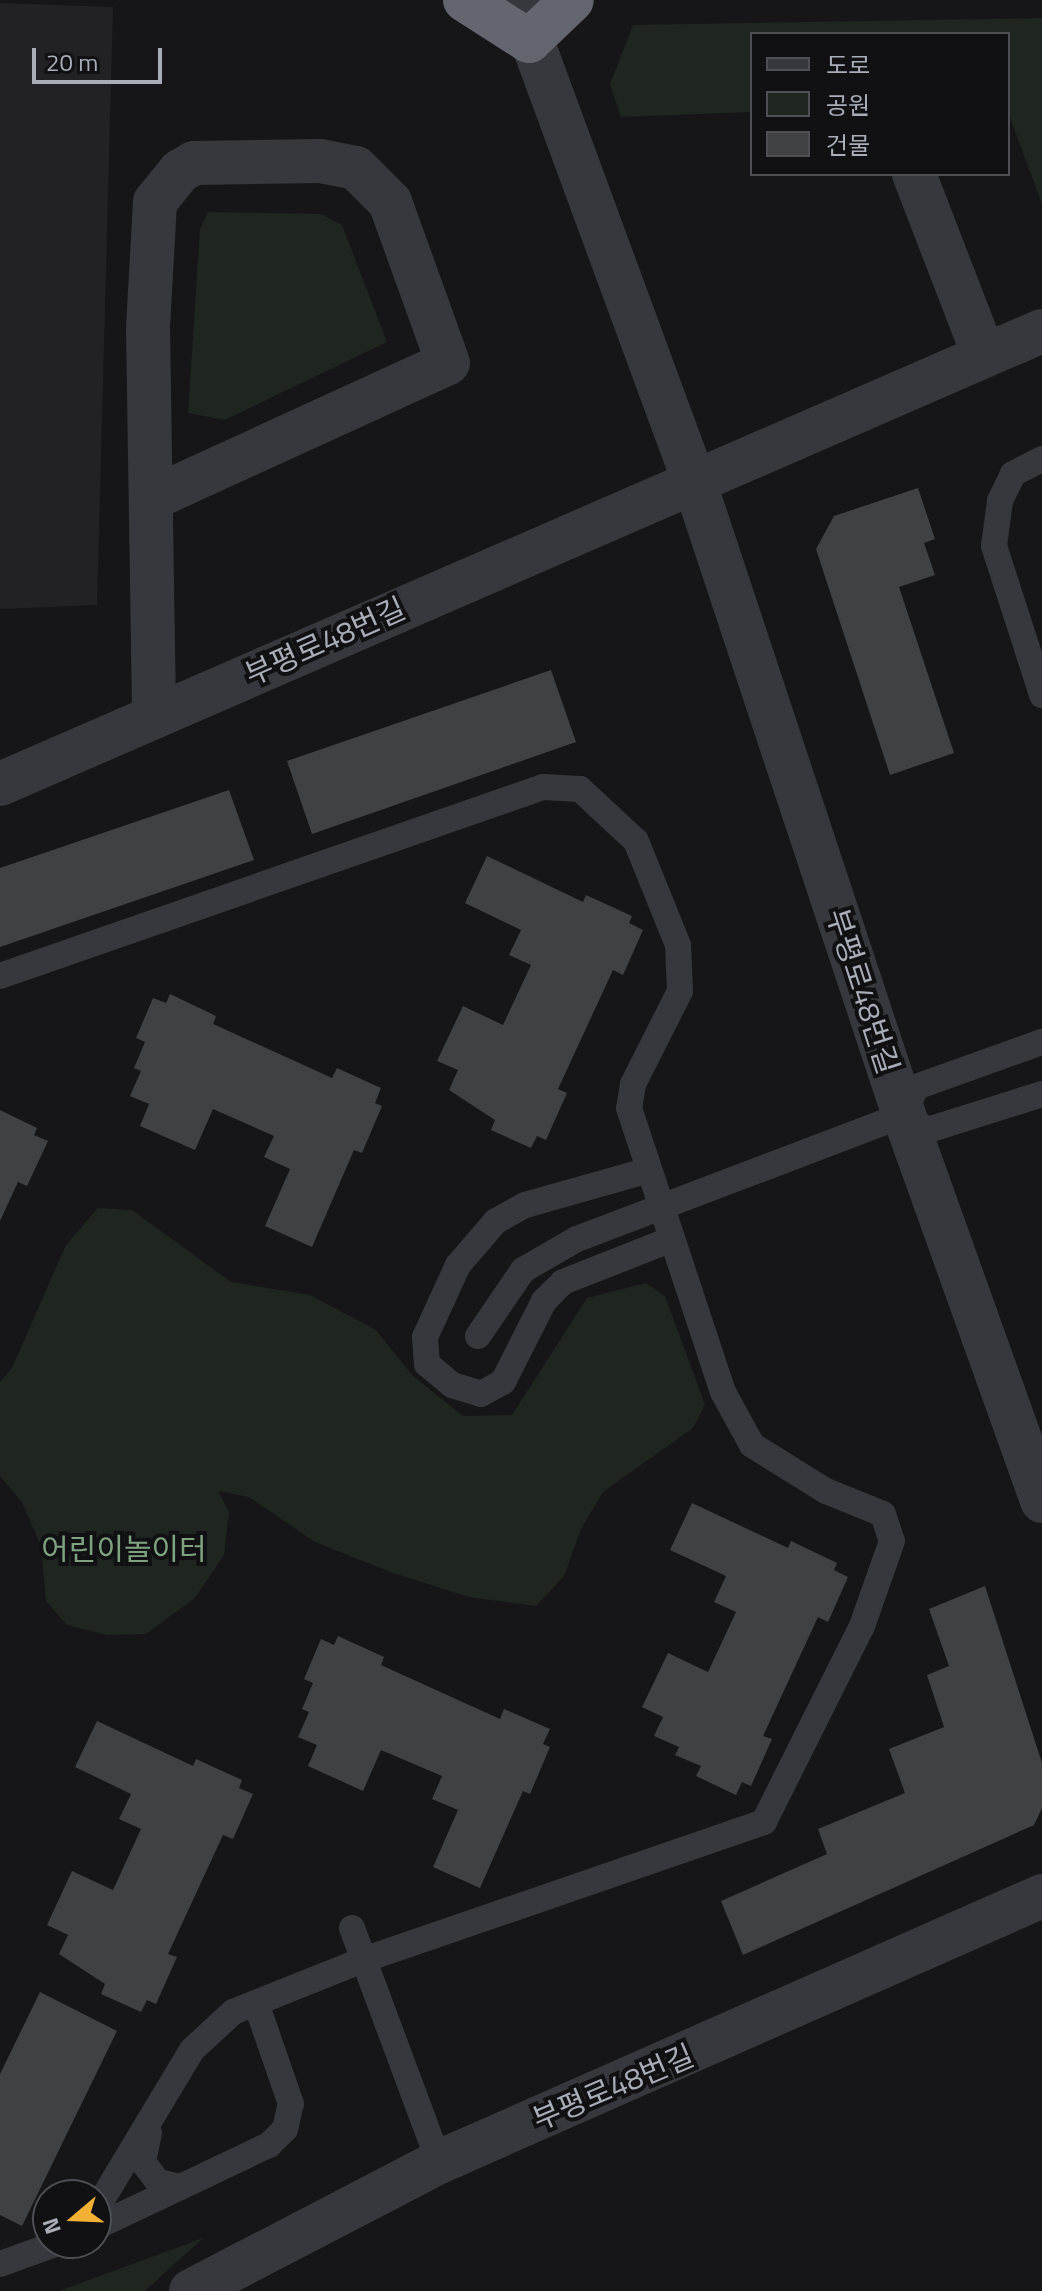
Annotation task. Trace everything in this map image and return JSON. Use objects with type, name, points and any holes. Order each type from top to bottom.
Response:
[{"type":"highway","points":[[465,0],[529,41],[572,0]]},
{"type":"street","name":"부평로48번길","points":[[517,0],[529,41],[693,478],[904,1115],[1042,1501]]},
{"type":"street","points":[[153,498],[448,363],[390,202],[356,168],[320,161],[194,163],[180,171],[155,202],[148,328],[154,717]]},
{"type":"street","points":[[915,176],[984,355]]},
{"type":"street","name":"부평로48번길","points":[[0,784],[693,478],[1042,331]]},
{"type":"street","name":"부평로48번길","points":[[191,2291],[439,2162],[1042,1896]]},
{"type":"lane","points":[[1042,459],[1013,474],[1000,501],[994,546],[1042,695]]},
{"type":"lane","points":[[0,976],[543,787],[580,789],[636,841],[678,945],[680,991],[633,1084],[629,1108],[723,1392],[752,1445],[826,1491],[883,1514],[892,1541],[862,1626],[764,1822],[363,1960],[233,2012],[192,2050],[112,2185]]},
{"type":"lane","points":[[478,1336],[523,1270],[577,1239],[904,1115],[916,1087],[1042,1042]]},
{"type":"lane","points":[[904,1115],[928,1130],[1042,1094]]},
{"type":"lane","points":[[649,1170],[525,1205],[496,1221],[458,1265],[425,1337],[427,1364],[452,1385],[481,1394],[503,1382],[544,1301],[563,1282],[672,1239]]},
{"type":"lane","points":[[352,1928],[439,2162]]},
{"type":"lane","points":[[112,2219],[269,2145],[285,2129],[291,2104],[256,2003]]},
{"type":"lane","points":[[152,2122],[143,2162],[158,2182],[180,2187]]},
{"type":"lane","points":[[0,2264],[32,2252]]},
{"type":"shaded area","points":[[0,3],[113,7],[97,605],[0,609]]},
{"type":"green space","points":[[1042,18],[1042,204],[1010,117],[1010,32],[750,32],[750,112],[621,117],[610,84],[633,25]]},
{"type":"green space","points":[[208,212],[321,214],[342,225],[387,342],[225,420],[188,413],[200,229]]},
{"type":"green space","name":"어린이놀이터","points":[[98,1208],[132,1210],[231,1282],[310,1295],[376,1330],[413,1376],[463,1416],[512,1415],[587,1298],[646,1283],[665,1296],[705,1405],[693,1428],[603,1492],[581,1529],[564,1576],[536,1606],[469,1597],[393,1573],[315,1542],[249,1497],[218,1491],[229,1512],[224,1555],[195,1598],[146,1634],[107,1635],[67,1625],[46,1601],[41,1546],[22,1502],[0,1476],[0,1382],[12,1368],[66,1245]]},
{"type":"green space","points":[[203,2238],[145,2291],[59,2291]]},
{"type":"building","points":[[918,488],[935,539],[924,543],[935,575],[899,587],[954,753],[890,775],[816,549],[834,516]]},
{"type":"building","points":[[551,670],[576,742],[312,834],[287,761]]},
{"type":"building","points":[[229,790],[254,860],[0,947],[0,868]]},
{"type":"building","points":[[487,856],[583,902],[586,895],[632,916],[629,923],[643,930],[623,975],[613,970],[558,1089],[567,1093],[546,1140],[537,1136],[531,1148],[491,1130],[495,1120],[449,1090],[458,1070],[437,1061],[463,1006],[503,1025],[531,965],[509,955],[521,930],[465,903]]},
{"type":"building","points":[[170,994],[216,1016],[213,1024],[332,1078],[337,1068],[381,1088],[375,1103],[382,1106],[362,1153],[354,1150],[312,1247],[265,1226],[290,1169],[264,1157],[274,1136],[213,1109],[195,1150],[140,1126],[149,1104],[130,1096],[141,1071],[134,1068],[145,1042],[136,1038],[153,998],[166,1003]]},
{"type":"building","points":[[0,1110],[37,1128],[34,1135],[48,1141],[27,1186],[18,1182],[0,1221]]},
{"type":"building","points":[[692,1503],[788,1548],[791,1541],[837,1563],[834,1570],[848,1577],[828,1622],[818,1617],[763,1736],[772,1739],[751,1786],[742,1782],[736,1795],[696,1776],[701,1766],[675,1755],[679,1747],[654,1736],[663,1717],[642,1707],[668,1653],[708,1672],[736,1612],[714,1602],[726,1576],[670,1550]]},
{"type":"building","points":[[985,1586],[1042,1763],[1042,1808],[1034,1825],[743,1955],[721,1901],[827,1854],[818,1829],[905,1793],[889,1749],[944,1727],[927,1675],[949,1666],[929,1609]]},
{"type":"building","points":[[338,1636],[384,1657],[381,1665],[500,1719],[504,1709],[550,1729],[543,1744],[550,1747],[530,1794],[523,1791],[480,1888],[433,1867],[458,1810],[432,1799],[442,1776],[381,1750],[363,1791],[308,1766],[317,1745],[298,1737],[309,1712],[302,1709],[313,1683],[304,1679],[321,1639],[334,1645]]},
{"type":"building","points":[[97,1721],[193,1766],[196,1759],[242,1780],[239,1788],[253,1794],[233,1839],[223,1835],[168,1954],[177,1957],[156,2004],[147,2000],[141,2012],[101,1994],[105,1984],[59,1954],[68,1935],[47,1925],[72,1871],[113,1890],[141,1829],[119,1819],[131,1794],[75,1767]]},
{"type":"building","points":[[40,1992],[117,2031],[45,2179],[32,2179],[32,2205],[22,2226],[0,2215],[0,2074]]}]
